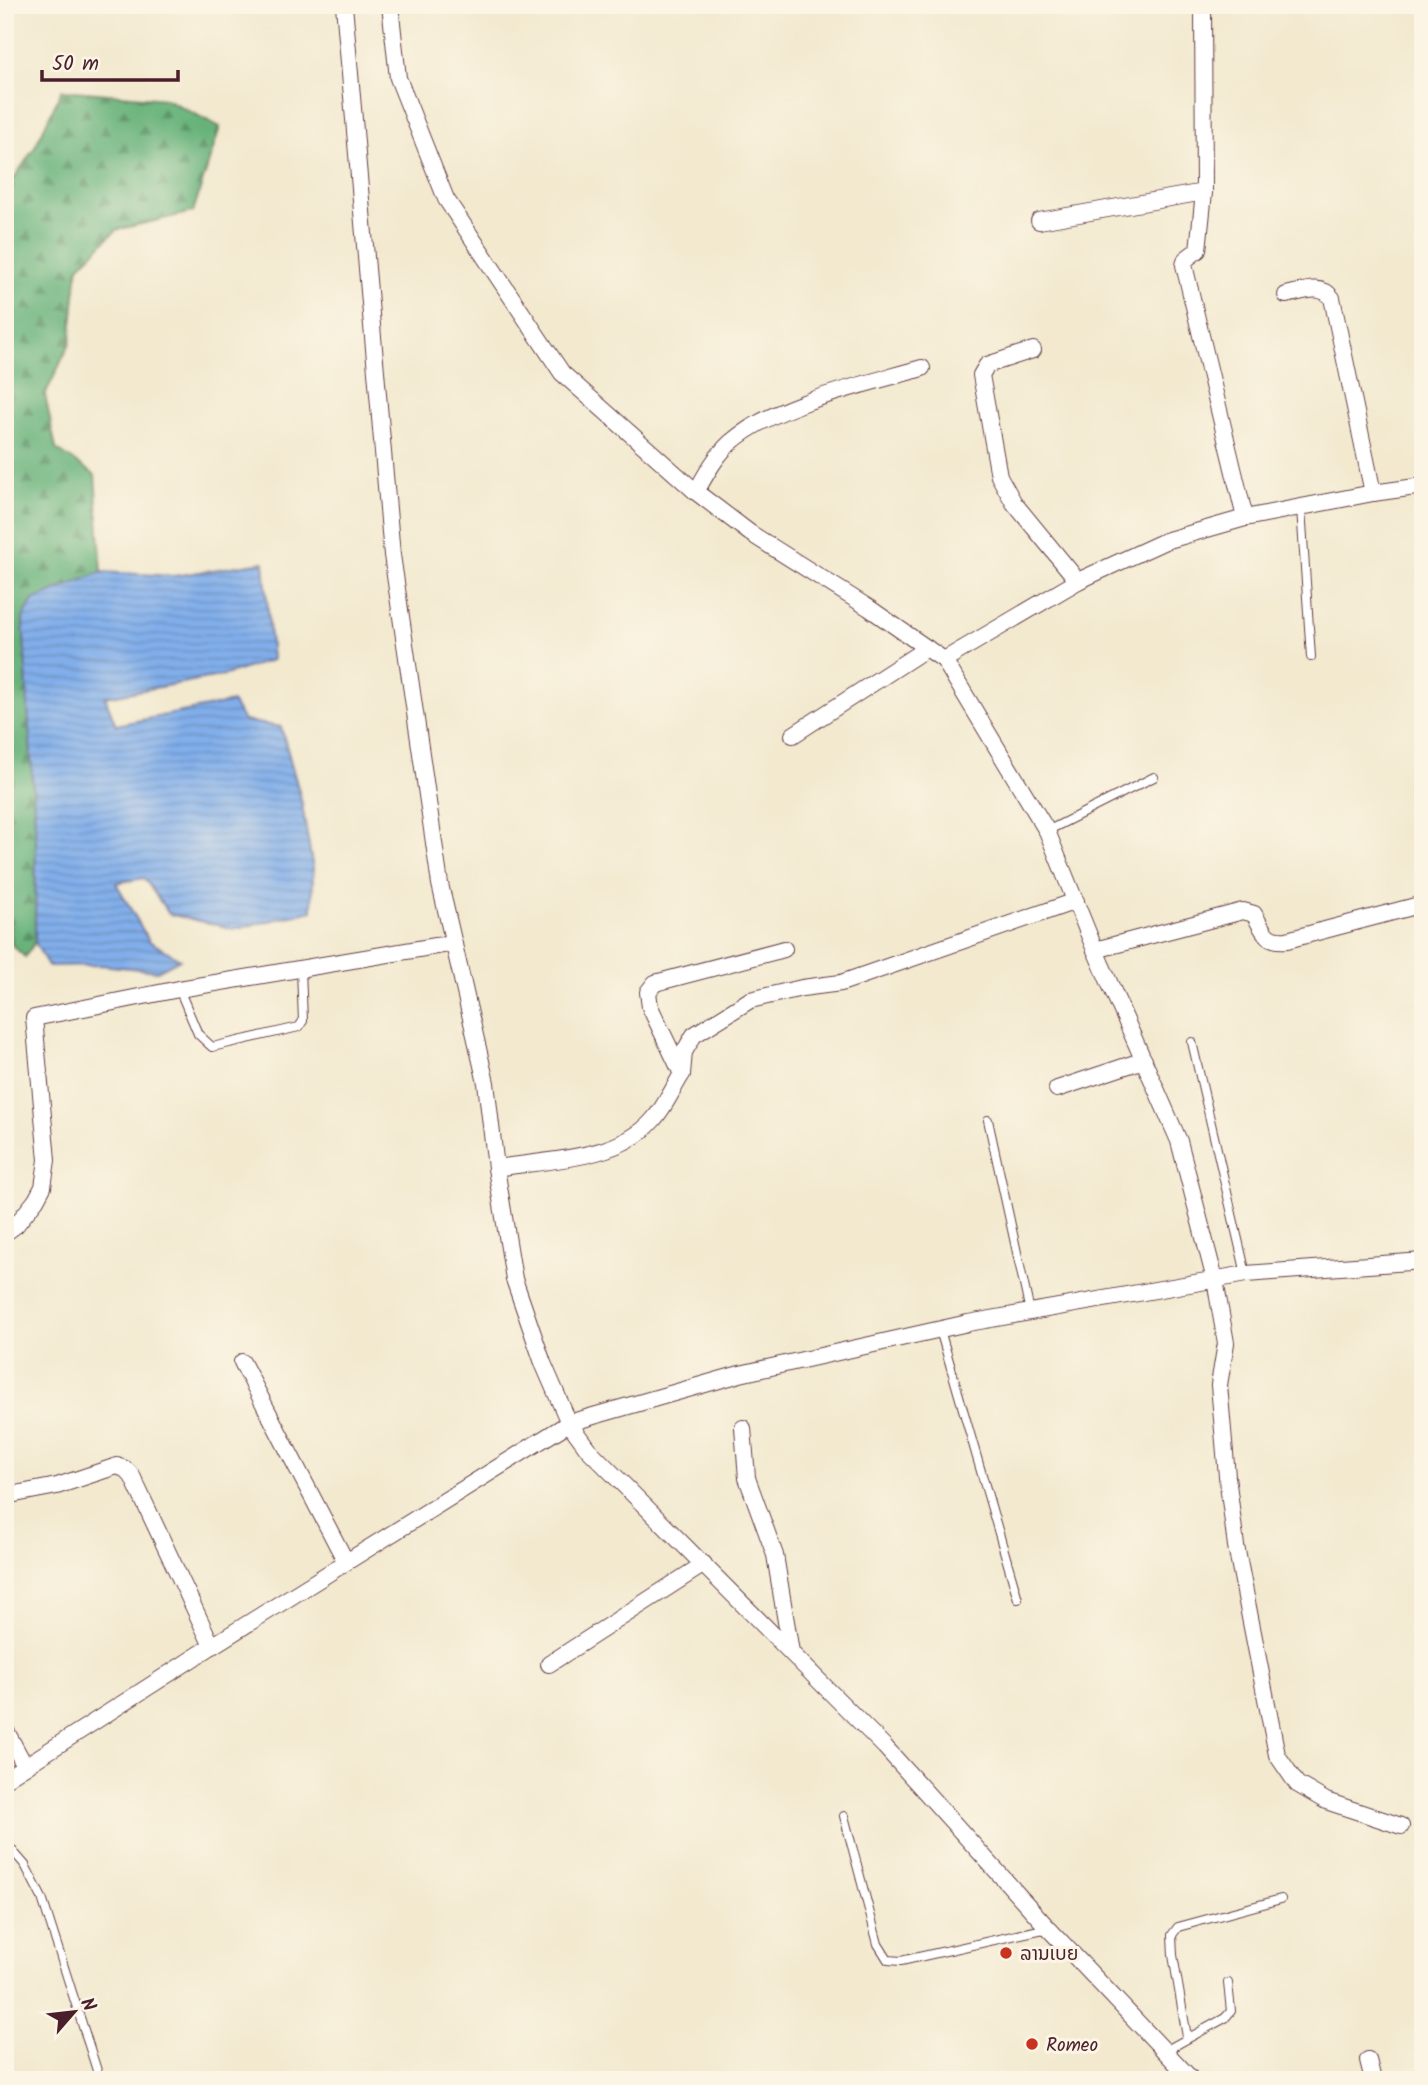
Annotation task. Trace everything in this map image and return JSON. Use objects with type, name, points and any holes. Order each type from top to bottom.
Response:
[{"type":"street","points":[[344,5],[392,555],[440,884],[486,1083],[496,1168],[514,1279],[543,1363],[569,1423],[588,1449],[885,1747],[1048,1928],[1192,2080]]},
{"type":"street","points":[[390,5],[398,78],[446,199],[562,373],[696,492],[750,533],[869,608],[944,660],[1047,831],[1095,950],[1179,1141],[1216,1280],[1226,1343],[1219,1385],[1227,1476],[1236,1546],[1277,1755],[1297,1784],[1326,1801],[1401,1826]]},
{"type":"street","points":[[1203,5],[1204,192],[1198,250],[1186,259],[1184,265],[1245,519]]},
{"type":"street","points":[[1039,221],[1204,192]]},
{"type":"street","points":[[1286,295],[1320,289],[1327,291],[1332,298],[1373,493]]},
{"type":"street","points":[[1033,349],[987,365],[981,375],[999,475],[1014,503],[1078,581]]},
{"type":"street","points":[[696,492],[713,462],[732,442],[772,416],[922,368]]},
{"type":"street","points":[[944,660],[1078,581],[1165,541],[1245,519],[1373,493],[1423,486]]},
{"type":"street","points":[[793,735],[927,648]]},
{"type":"street","points":[[496,1168],[595,1153],[625,1143],[653,1120],[682,1074],[684,1052],[694,1035],[750,1000],[802,988],[841,983],[1076,901]]},
{"type":"street","points":[[1095,950],[1243,911],[1254,914],[1266,935],[1275,941],[1423,904]]},
{"type":"street","points":[[5,1233],[16,1225],[43,1188],[47,1160],[34,1018],[179,989],[454,943]]},
{"type":"street","points":[[682,1074],[650,1007],[648,992],[655,983],[784,949]]},
{"type":"street","points":[[1057,1089],[1144,1060]]},
{"type":"street","points":[[5,1779],[569,1423],[740,1374],[940,1329],[1246,1274],[1423,1261]]},
{"type":"street","points":[[242,1362],[346,1562]]},
{"type":"street","points":[[743,1428],[747,1478],[775,1555],[791,1652]]},
{"type":"street","points":[[5,1496],[57,1486],[117,1466],[125,1469],[132,1476],[212,1646]]},
{"type":"street","points":[[549,1664],[704,1564]]},
{"type":"street","points":[[5,1729],[25,1766]]},
{"type":"street","points":[[1368,2060],[1373,2080]]},
{"type":"lane","points":[[1301,508],[1311,657]]},
{"type":"lane","points":[[1047,831],[1154,777]]},
{"type":"lane","points":[[179,989],[198,1034],[212,1046],[299,1027],[303,1021],[302,969]]},
{"type":"lane","points":[[1192,1042],[1246,1274]]},
{"type":"lane","points":[[988,1120],[1030,1312]]},
{"type":"lane","points":[[940,1329],[1018,1599]]},
{"type":"lane","points":[[844,1816],[878,1944],[888,1960],[901,1961],[1048,1928]]},
{"type":"lane","points":[[5,1842],[25,1865],[42,1898],[100,2080]]},
{"type":"lane","points":[[1187,2037],[1171,1935],[1178,1927],[1282,1899]]},
{"type":"lane","points":[[1164,2051],[1225,2018],[1231,2011],[1228,1983]]},
{"type":"green space","points":[[62,90],[166,99],[220,127],[193,212],[116,230],[78,268],[70,343],[45,395],[56,449],[95,475],[102,572],[33,600],[23,618],[36,841],[35,942],[25,957],[12,945],[5,882],[5,192],[35,147]]},
{"type":"water","points":[[264,562],[272,660],[225,675],[105,697],[116,725],[232,702],[244,721],[281,727],[301,799],[313,869],[312,911],[235,929],[169,914],[144,878],[116,883],[149,941],[180,959],[157,971],[101,965],[48,966],[35,942],[36,841],[23,618],[33,600],[102,572],[174,576]]},
{"type":"place","name":"ລານເບຍ","points":[[1006,1953]]},
{"type":"place","name":"Romeo","points":[[1032,2044]]}]
